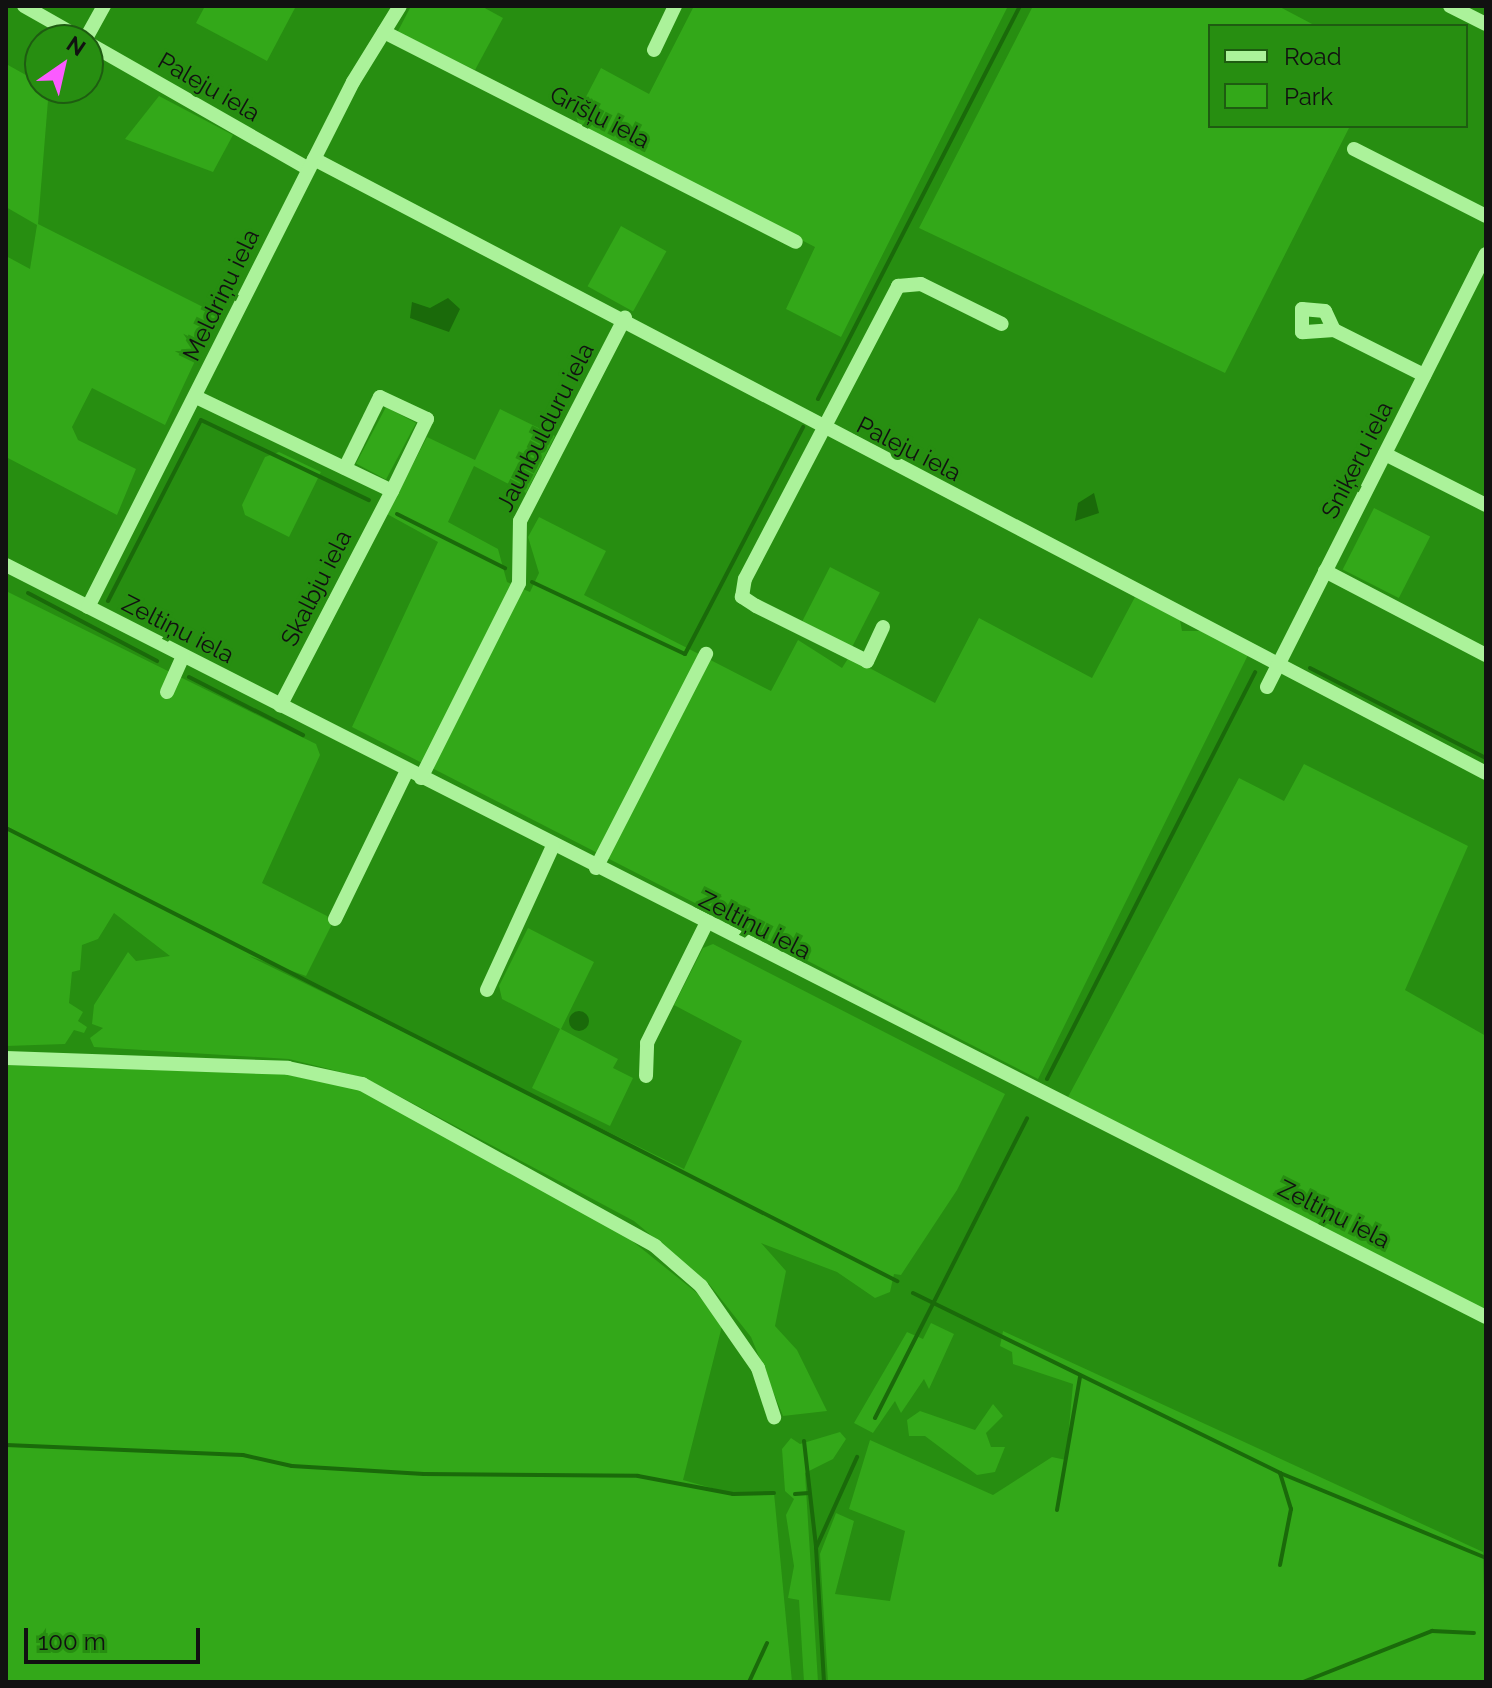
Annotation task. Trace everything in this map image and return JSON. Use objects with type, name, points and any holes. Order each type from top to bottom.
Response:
[{"type":"street","name":"Paleju iela","points":[[24,6],[56,24]]},
{"type":"street","points":[[95,24],[104,6]]},
{"type":"street","name":"Meldriņu iela","points":[[88,607],[311,164],[400,6]]},
{"type":"street","points":[[654,50],[675,6]]},
{"type":"street","points":[[1450,6],[1486,24]]},
{"type":"street","name":"Grīšļu iela","points":[[384,32],[796,242]]},
{"type":"street","name":"Paleju iela","points":[[104,51],[311,164],[625,318],[824,427],[1486,773]]},
{"type":"street","points":[[1354,149],[1486,216]]},
{"type":"street","name":"Sniķeru iela","points":[[1267,687],[1486,254]]},
{"type":"street","points":[[883,627],[867,661],[742,597],[824,427],[898,286],[921,284],[1002,324]]},
{"type":"street","name":"Jaunbulduru iela","points":[[421,778],[519,583],[520,521],[625,318]]},
{"type":"street","points":[[1334,330],[1424,375]]},
{"type":"street","points":[[196,397],[392,491]]},
{"type":"street","name":"Skalbju iela","points":[[280,706],[427,419],[380,397],[345,468]]},
{"type":"street","points":[[1385,454],[1486,505]]},
{"type":"street","name":"Zeltiņu iela","points":[[6,565],[706,924],[1486,1317]]},
{"type":"street","points":[[1325,571],[1486,655]]},
{"type":"street","points":[[596,868],[706,654]]},
{"type":"street","points":[[167,692],[183,656]]},
{"type":"street","points":[[335,919],[407,771]]},
{"type":"street","points":[[487,990],[553,846]]},
{"type":"street","points":[[646,1076],[647,1043],[706,924]]},
{"type":"street","points":[[6,1058],[288,1068],[362,1084],[655,1246],[701,1286],[750,1356],[774,1417]]},
{"type":"green space","points":[[205,6],[296,6],[267,61],[196,23]]},
{"type":"green space","points":[[411,6],[481,6],[503,18],[475,70],[397,33]]},
{"type":"green space","points":[[694,6],[1008,6],[841,337],[786,309],[815,247],[579,126],[576,116],[601,68],[649,94]]},
{"type":"green space","points":[[1033,6],[1278,6],[1312,24],[1208,24],[1208,128],[1349,128],[1225,373],[919,228]]},
{"type":"green space","points":[[8,65],[24,74],[24,104],[48,104],[38,224],[217,314],[165,425],[92,388],[72,427],[78,440],[136,469],[117,515],[6,457],[6,256],[30,269],[37,225],[6,207]]},
{"type":"green space","points":[[159,96],[233,135],[213,172],[125,139]]},
{"type":"green space","points":[[621,226],[666,251],[633,312],[588,286]]},
{"type":"green space","points":[[386,407],[416,423],[386,479],[356,464]]},
{"type":"green space","points":[[500,409],[555,436],[526,493],[474,466],[448,522],[498,549],[507,582],[530,592],[539,573],[528,537],[539,517],[606,551],[584,595],[771,691],[798,640],[842,668],[849,657],[935,703],[979,618],[1092,678],[1135,597],[1180,620],[1182,631],[1201,631],[1248,655],[1038,1079],[352,727],[438,542],[387,514],[427,437],[475,460]]},
{"type":"green space","points":[[279,452],[321,472],[289,537],[245,515],[242,505],[265,457]]},
{"type":"green space","points":[[1374,508],[1430,537],[1399,598],[1343,569]]},
{"type":"green space","points":[[830,567],[880,592],[852,647],[802,621]]},
{"type":"green space","points":[[6,591],[316,744],[320,755],[262,883],[327,916],[331,926],[306,976],[249,956],[684,1169],[742,1041],[674,1005],[703,948],[713,944],[1005,1094],[957,1190],[901,1275],[894,1274],[890,1292],[875,1298],[837,1272],[761,1243],[786,1271],[775,1326],[797,1350],[827,1411],[783,1416],[751,1337],[709,1284],[634,1221],[365,1078],[289,1059],[94,1047],[90,1038],[103,1028],[92,1024],[94,1005],[128,952],[136,961],[170,956],[114,913],[98,939],[82,945],[80,970],[72,972],[69,1003],[83,1012],[78,1021],[87,1027],[84,1033],[74,1030],[65,1044],[6,1046]]},
{"type":"green space","points":[[1304,764],[1468,846],[1405,990],[1486,1036],[1486,1312],[1068,1097],[1239,778],[1284,801]]},
{"type":"green space","points":[[528,928],[594,962],[561,1029],[618,1059],[613,1068],[633,1078],[610,1126],[532,1088],[560,1029],[502,999],[499,986]]},
{"type":"green space","points":[[6,1065],[285,1074],[360,1090],[621,1232],[697,1293],[722,1326],[683,1480],[733,1494],[774,1493],[792,1682],[6,1682]]},
{"type":"green space","points":[[931,1323],[954,1334],[929,1389],[924,1379],[901,1413],[895,1401],[873,1433],[854,1423],[907,1332],[923,1339]]},
{"type":"green space","points":[[1003,1331],[1483,1552],[1486,1682],[828,1682],[820,1554],[836,1513],[854,1521],[835,1594],[890,1601],[905,1531],[849,1509],[870,1440],[993,1495],[1052,1457],[1066,1460],[1073,1384],[1013,1364],[1012,1352],[1000,1346]]},
{"type":"green space","points":[[993,1404],[1003,1416],[986,1433],[991,1447],[1005,1447],[995,1472],[977,1475],[925,1436],[909,1436],[907,1420],[920,1411],[975,1430]]},
{"type":"green space","points":[[840,1432],[846,1439],[833,1459],[805,1473],[818,1682],[804,1682],[799,1600],[788,1598],[794,1566],[786,1515],[794,1499],[785,1491],[782,1449],[791,1438],[800,1444]]},
{"type":"shaded area","points":[[448,298],[460,309],[449,332],[410,318],[412,302],[430,308]]},
{"type":"shaded area","points":[[1094,493],[1099,513],[1075,521],[1078,503]]},
{"type":"shaded area","points":[[575,1011],[583,1011],[589,1021],[583,1031],[575,1031],[569,1025],[569,1017]]},
{"type":"waterway","points":[[818,399],[1020,6]]},
{"type":"waterway","points":[[108,601],[201,420],[369,500]]},
{"type":"waterway","points":[[532,582],[685,654],[803,427]]},
{"type":"waterway","points":[[397,514],[505,568]]},
{"type":"waterway","points":[[28,593],[157,661]]},
{"type":"waterway","points":[[1310,668],[1486,758]]},
{"type":"waterway","points":[[1047,1079],[1255,672]]},
{"type":"waterway","points":[[189,677],[303,735]]},
{"type":"waterway","points":[[6,828],[897,1281]]},
{"type":"waterway","points":[[875,1418],[1027,1118]]},
{"type":"waterway","points":[[913,1293],[1280,1473],[1486,1558]]},
{"type":"waterway","points":[[1057,1510],[1080,1377]]},
{"type":"waterway","points":[[804,1441],[816,1546]]},
{"type":"waterway","points":[[6,1445],[243,1455],[292,1466],[424,1474],[638,1476],[733,1494],[774,1493]]},
{"type":"waterway","points":[[824,1682],[816,1548],[857,1457]]},
{"type":"waterway","points":[[1280,1473],[1291,1509],[1280,1565]]},
{"type":"waterway","points":[[795,1494],[809,1493]]},
{"type":"waterway","points":[[1303,1682],[1432,1631],[1474,1633]]},
{"type":"waterway","points":[[749,1682],[767,1643]]}]
